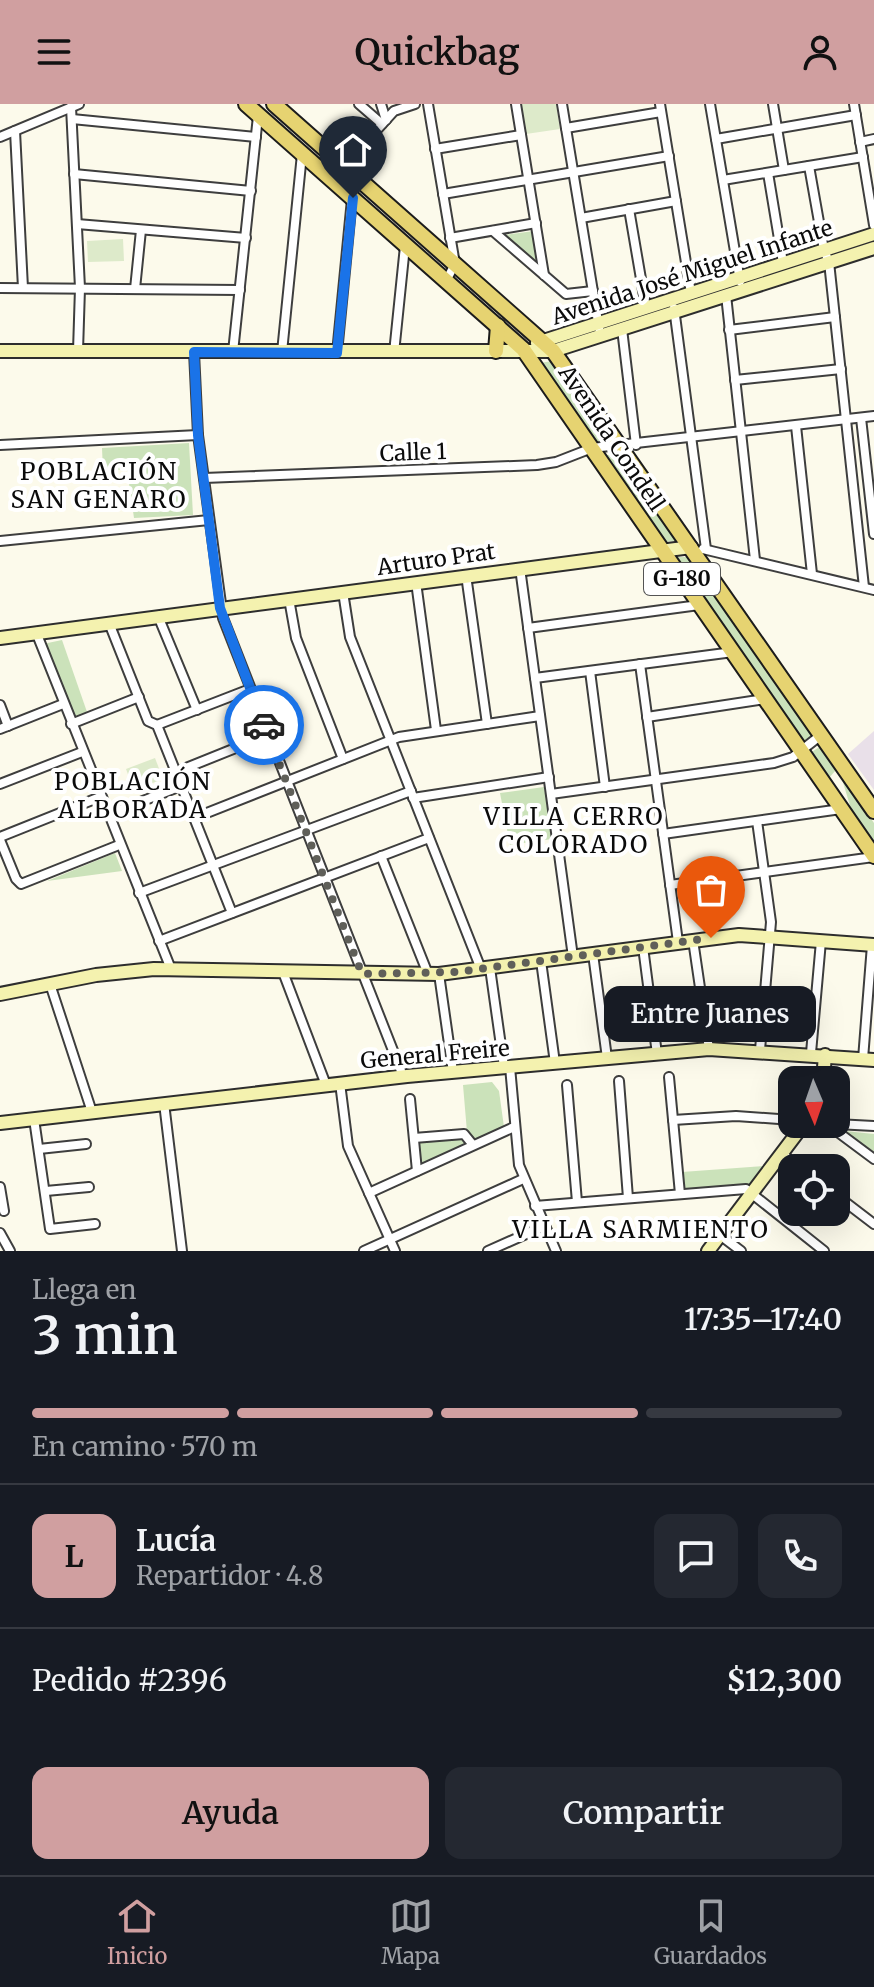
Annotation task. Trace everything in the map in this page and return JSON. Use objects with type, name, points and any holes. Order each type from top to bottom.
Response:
[{"type":"main road","name":"Avenida Condell","points":[[246,104],[523,349],[874,856]]},
{"type":"main road","name":"Avenida Condell","points":[[274,104],[548,346],[628,446],[874,811]]},
{"type":"main road","points":[[496,351],[498,326]]},
{"type":"street","points":[[359,104],[384,122]]},
{"type":"street","points":[[381,104],[384,122]]},
{"type":"street","points":[[331,180],[398,108],[415,104]]},
{"type":"street","points":[[428,104],[455,264],[446,281]]},
{"type":"street","points":[[516,104],[544,275]]},
{"type":"street","points":[[562,104],[600,329]]},
{"type":"street","points":[[710,104],[740,284]]},
{"type":"street","points":[[773,104],[784,170]]},
{"type":"street","points":[[854,104],[874,225]]},
{"type":"street","points":[[75,106],[72,119],[80,288],[78,351]]},
{"type":"street","points":[[0,137],[75,106]]},
{"type":"street","points":[[566,128],[661,108],[691,293]]},
{"type":"street","points":[[233,352],[258,115]]},
{"type":"street","points":[[716,139],[856,115]]},
{"type":"street","points":[[72,119],[256,137]]},
{"type":"street","points":[[15,131],[23,288]]},
{"type":"street","points":[[435,149],[521,135]]},
{"type":"street","points":[[860,142],[874,139]]},
{"type":"street","points":[[282,352],[302,153]]},
{"type":"street","points":[[443,194],[669,156]]},
{"type":"street","points":[[723,180],[863,157]]},
{"type":"street","points":[[809,166],[835,317],[864,587]]},
{"type":"street","points":[[768,173],[783,263]]},
{"type":"street","points":[[74,174],[251,191]]},
{"type":"street","points":[[337,353],[353,198]]},
{"type":"street","points":[[581,218],[676,201]]},
{"type":"street","points":[[629,209],[646,308]]},
{"type":"street","points":[[450,238],[536,223]]},
{"type":"street","points":[[77,224],[246,238]]},
{"type":"street","points":[[135,289],[141,230]]},
{"type":"street","points":[[493,231],[568,295],[593,291]]},
{"type":"street","name":"Avenida José Miguel Infante","points":[[600,329],[622,329],[673,306],[691,293],[740,284],[826,256],[874,234]]},
{"type":"street","points":[[394,353],[405,245]]},
{"type":"street","name":"Avenida José Miguel Infante","points":[[0,351],[394,353],[523,349],[548,346],[600,329],[646,308],[726,295],[740,284],[783,263],[874,248]]},
{"type":"street","points":[[0,288],[240,290]]},
{"type":"street","points":[[726,295],[755,560]]},
{"type":"street","points":[[673,306],[690,439],[698,548]]},
{"type":"street","points":[[729,330],[835,317]]},
{"type":"street","points":[[622,329],[628,446]]},
{"type":"street","points":[[194,352],[198,435],[220,608],[403,1076]]},
{"type":"street","points":[[735,380],[841,369]]},
{"type":"street","name":"Calle 1","points":[[204,478],[537,465],[556,462],[592,448],[874,416]]},
{"type":"street","points":[[861,418],[874,534]]},
{"type":"street","points":[[796,426],[812,574]]},
{"type":"street","points":[[0,445],[198,435]]},
{"type":"street","points":[[0,541],[209,520]]},
{"type":"street","name":"Arturo Prat","points":[[0,638],[661,550],[698,548],[874,590]]},
{"type":"street","points":[[520,568],[573,957]]},
{"type":"street","points":[[466,575],[487,724]]},
{"type":"street","points":[[416,582],[436,730]]},
{"type":"street","points":[[343,592],[350,637],[429,838],[486,968],[507,1067],[523,1179],[556,1251]]},
{"type":"street","points":[[289,599],[296,638],[343,759]]},
{"type":"street","points":[[528,628],[699,605]]},
{"type":"street","points":[[158,616],[197,710]]},
{"type":"street","points":[[109,623],[150,723],[157,725],[250,689]]},
{"type":"street","points":[[36,632],[171,969]]},
{"type":"street","points":[[535,678],[733,652]]},
{"type":"street","points":[[640,664],[678,942]]},
{"type":"street","points":[[590,671],[605,787]]},
{"type":"street","points":[[71,724],[139,697]]},
{"type":"street","points":[[647,717],[766,699]]},
{"type":"street","points":[[0,705],[4,728],[63,704]]},
{"type":"street","points":[[194,818],[390,740],[436,730],[540,716]]},
{"type":"street","points":[[157,725],[232,913]]},
{"type":"street","points":[[176,772],[268,735]]},
{"type":"street","points":[[551,794],[774,763],[802,751],[821,735]]},
{"type":"street","points":[[0,784],[82,752]]},
{"type":"street","points":[[139,893],[305,829],[412,794],[549,777]]},
{"type":"street","points":[[107,815],[181,786]]},
{"type":"street","points":[[100,797],[0,839],[19,883],[119,845]]},
{"type":"street","points":[[663,834],[841,809]]},
{"type":"street","points":[[757,821],[770,936],[760,1050]]},
{"type":"street","points":[[159,941],[429,838]]},
{"type":"street","points":[[381,856],[433,974],[453,1072]]},
{"type":"street","points":[[670,885],[874,856]]},
{"type":"street","points":[[1,991],[116,972],[171,969],[433,974],[693,940],[770,936],[873,945],[868,1059]]},
{"type":"street","points":[[693,940],[709,1049]]},
{"type":"street","points":[[820,1066],[821,941]]},
{"type":"street","points":[[643,947],[657,1054]]},
{"type":"street","points":[[593,954],[607,1058]]},
{"type":"street","points":[[541,961],[555,1063]]},
{"type":"street","points":[[283,972],[326,1085]]},
{"type":"street","points":[[50,984],[92,1112]]},
{"type":"street","name":"General Freire","points":[[0,1123],[403,1076],[709,1049],[868,1059]]},
{"type":"street","points":[[669,1077],[680,1194]]},
{"type":"street","points":[[619,1081],[628,1198]]},
{"type":"street","points":[[340,1083],[346,1138],[395,1251]]},
{"type":"street","points":[[567,1085],[577,1202]]},
{"type":"street","points":[[410,1099],[417,1171]]},
{"type":"street","points":[[164,1103],[182,1251]]},
{"type":"street","points":[[673,1120],[722,1116],[778,1119]]},
{"type":"street","points":[[34,1119],[50,1229],[95,1224]]},
{"type":"street","points":[[850,1125],[874,1126]]},
{"type":"street","points":[[369,1193],[514,1127]]},
{"type":"street","points":[[414,1138],[464,1134],[473,1145]]},
{"type":"street","points":[[782,1154],[794,1138]]},
{"type":"street","points":[[846,1138],[874,1159]]},
{"type":"street","points":[[39,1149],[86,1144]]},
{"type":"street","points":[[708,1251],[778,1159]]},
{"type":"street","points":[[364,1251],[523,1179]]},
{"type":"street","points":[[0,1187],[4,1211]]},
{"type":"street","points":[[46,1191],[89,1187]]},
{"type":"street","points":[[535,1206],[744,1189],[752,1192],[755,1198],[824,1251]]},
{"type":"street","points":[[850,1206],[874,1224]]},
{"type":"street","points":[[488,1251],[544,1226]]},
{"type":"street","points":[[0,1233],[10,1251]]},
{"type":"street","points":[[720,1235],[741,1251]]},
{"type":"shaded area","points":[[874,731],[874,790],[848,754]]},
{"type":"green space","points":[[521,104],[556,104],[560,129],[526,134]]},
{"type":"green space","points":[[534,231],[539,263],[504,235]]},
{"type":"green space","points":[[123,239],[124,261],[88,262],[87,241]]},
{"type":"green space","points":[[552,361],[607,440],[597,442],[540,363]]},
{"type":"green space","points":[[189,443],[193,515],[134,518],[127,469],[103,471],[102,448]]},
{"type":"green space","points":[[605,455],[618,455],[678,541],[664,542]]},
{"type":"green space","points":[[673,557],[691,557],[813,736],[803,743]]},
{"type":"green space","points":[[62,640],[87,712],[74,719],[43,644]]},
{"type":"green space","points":[[821,746],[836,770],[828,779],[810,753]]},
{"type":"green space","points":[[155,758],[163,779],[134,790],[126,769]]},
{"type":"green space","points":[[842,779],[874,823],[874,843],[851,809]]},
{"type":"green space","points":[[544,787],[552,839],[510,845],[500,793]]},
{"type":"green space","points":[[115,853],[122,871],[47,881]]},
{"type":"green space","points":[[492,1082],[499,1091],[504,1127],[421,1166],[419,1135],[467,1132],[463,1085]]},
{"type":"green space","points":[[850,1132],[874,1134],[874,1152],[850,1135]]},
{"type":"green space","points":[[765,1166],[752,1185],[683,1191],[682,1172]]},
{"type":"way so far","points":[[264,725],[362,974],[439,974],[711,938]]},
{"type":"place","name":"Entre Juanes","points":[[711,938]]},
{"type":"district","name":"POBLACIÓN SAN GENARO","points":[[99,486]]},
{"type":"district","name":"POBLACIÓN ALBORADA","points":[[133,796]]},
{"type":"district","name":"VILLA CERRO COLORADO","points":[[574,831]]},
{"type":"district","name":"VILLA SARMIENTO","points":[[641,1230]]},
{"type":"route","points":[[264,725],[220,608],[198,435],[194,352],[337,353],[353,198]]}]
